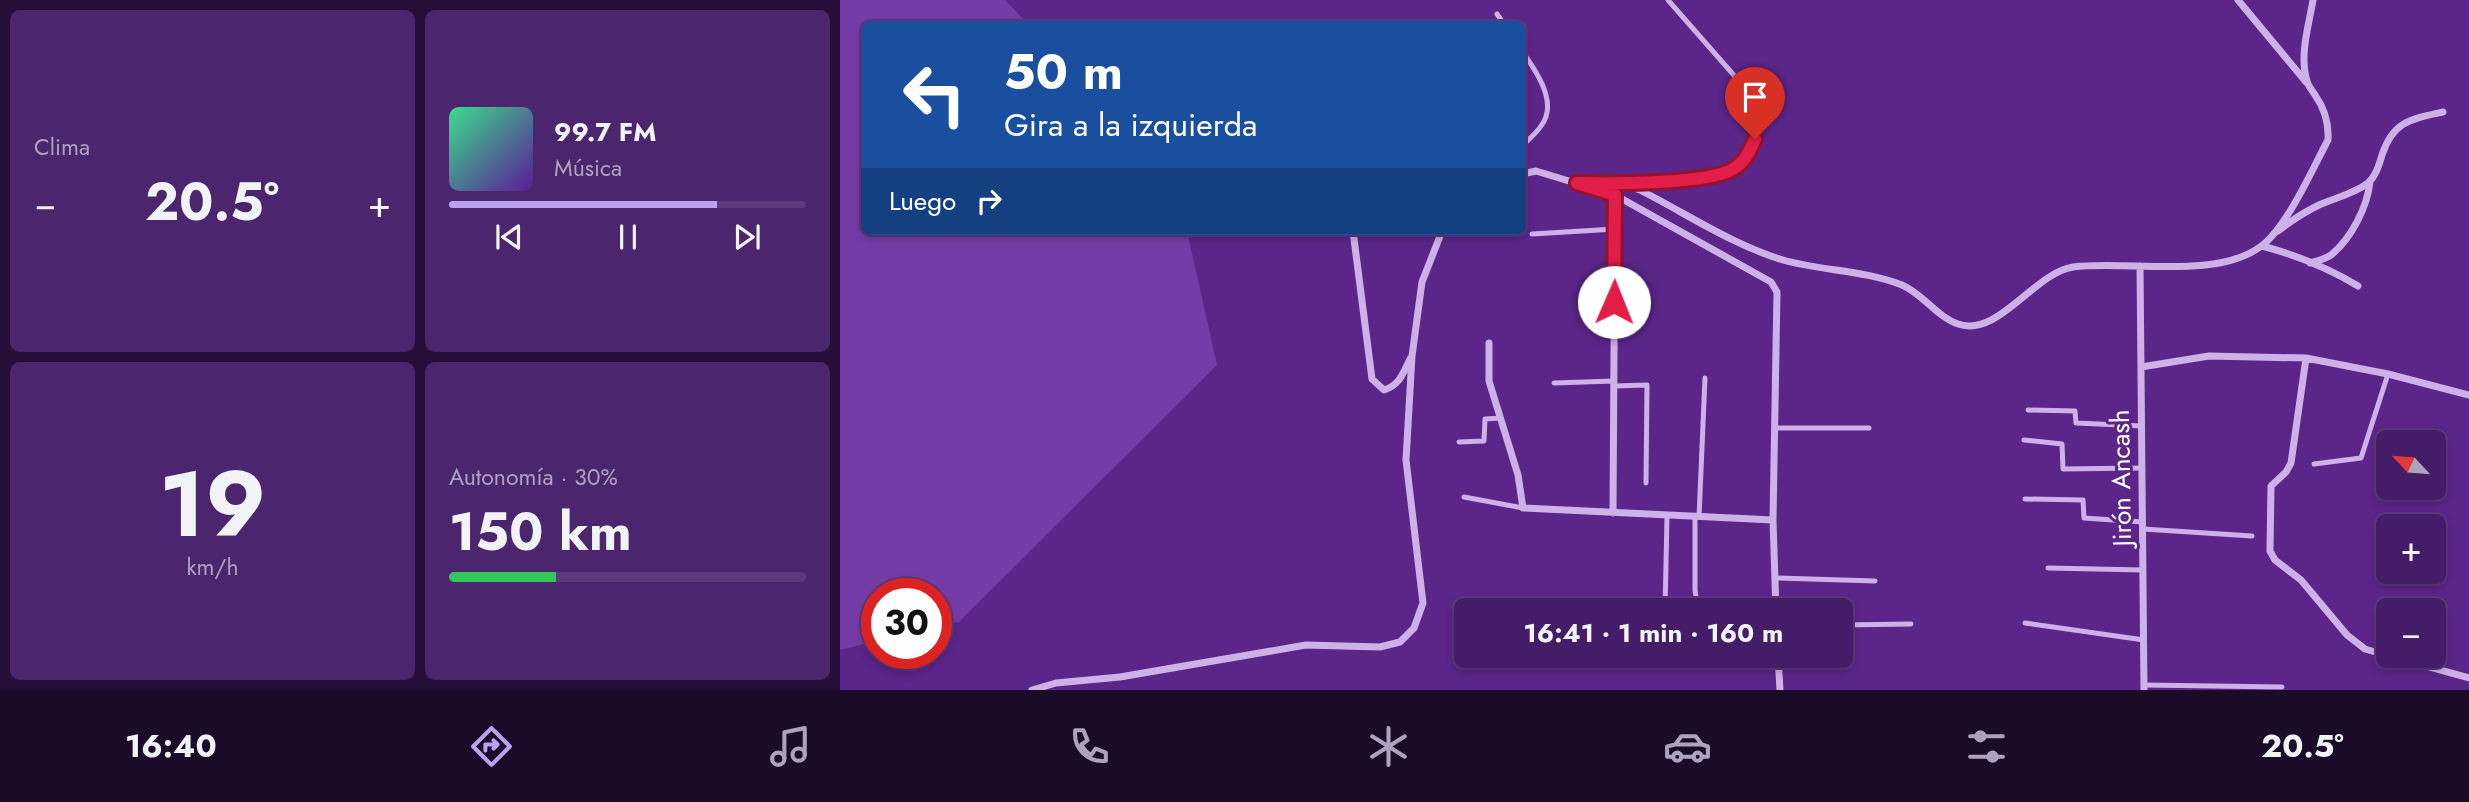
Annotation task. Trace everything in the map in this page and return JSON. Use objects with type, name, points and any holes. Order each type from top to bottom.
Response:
[{"type":"street","points":[[2238,0],[2307,83],[2325,111],[2329,127],[2328,140],[2275,233]]},
{"type":"street","points":[[2307,83],[2306,38],[2313,0]]},
{"type":"street","points":[[2310,263],[2330,256],[2353,227],[2366,201],[2370,181],[2379,167],[2388,137],[2399,125],[2415,118],[2443,112]]},
{"type":"street","points":[[1526,173],[1536,171],[1615,195],[1771,282],[1777,292],[1773,428],[1776,598]]},
{"type":"street","points":[[1577,183],[1622,184],[1640,190],[1754,250],[1786,260],[1874,275],[1906,287],[1958,324],[1979,326],[2004,312],[2045,279],[2071,267],[2201,265],[2246,256],[2305,211],[2356,190],[2370,181]]},
{"type":"street","points":[[1613,513],[1615,195]]},
{"type":"street","points":[[1354,235],[1372,379],[1384,390],[1393,387],[1401,380],[1412,356]]},
{"type":"street","points":[[1031,690],[1056,682],[1120,677],[1307,645],[1380,647],[1400,642],[1414,628],[1423,603],[1406,460],[1412,356],[1422,282],[1440,235]]},
{"type":"street","points":[[2262,246],[2292,254],[2331,270],[2358,286]]},
{"type":"street","name":"Jirón Ancash","points":[[2140,266],[2144,688]]},
{"type":"street","points":[[1489,343],[1489,381],[1517,475],[1523,508],[1773,520]]},
{"type":"street","points":[[2141,367],[2208,356],[2306,358],[2388,374],[2469,395]]},
{"type":"street","points":[[2306,358],[2291,463],[2286,472],[2271,486],[2270,551],[2275,560],[2301,580],[2347,635],[2365,649],[2376,652]]},
{"type":"street","points":[[1779,668],[1780,690]]},
{"type":"street","points":[[2433,668],[2469,678]]},
{"type":"lane","points":[[1622,184],[1720,176],[1735,169],[1747,157],[1755,139],[1757,122],[1753,97],[1668,0]]},
{"type":"lane","points":[[1497,14],[1502,21]]},
{"type":"lane","points":[[1526,57],[1540,76],[1549,108],[1542,126],[1526,143]]},
{"type":"lane","points":[[1532,234],[1615,229]]},
{"type":"lane","points":[[2314,464],[2361,458],[2388,374]]},
{"type":"lane","points":[[1696,598],[1704,379]]},
{"type":"lane","points":[[1554,383],[1647,385],[1646,483]]},
{"type":"lane","points":[[2028,410],[2075,411],[2076,423],[2142,426]]},
{"type":"lane","points":[[1458,442],[1484,442],[1485,419],[1501,418]]},
{"type":"lane","points":[[1773,428],[1869,428]]},
{"type":"lane","points":[[2024,440],[2062,444],[2063,469],[2142,468]]},
{"type":"lane","points":[[1464,497],[1523,508]]},
{"type":"lane","points":[[2025,499],[2083,500],[2084,518],[2252,536]]},
{"type":"lane","points":[[1665,598],[1667,516]]},
{"type":"lane","points":[[2048,568],[2143,570]]},
{"type":"lane","points":[[1775,578],[1875,581]]},
{"type":"lane","points":[[2025,623],[2144,639]]},
{"type":"lane","points":[[1853,625],[1911,624]]},
{"type":"lane","points":[[2144,688],[2282,687]]},
{"type":"shaded area","points":[[840,0],[1005,0],[1025,21],[861,21],[861,235],[1188,235],[1217,365],[959,622],[952,624],[952,578],[861,578],[861,645],[840,650]]},
{"type":"route","points":[[1614,302],[1615,195],[1577,183],[1622,184],[1720,176],[1735,169],[1747,157],[1755,139]]}]
